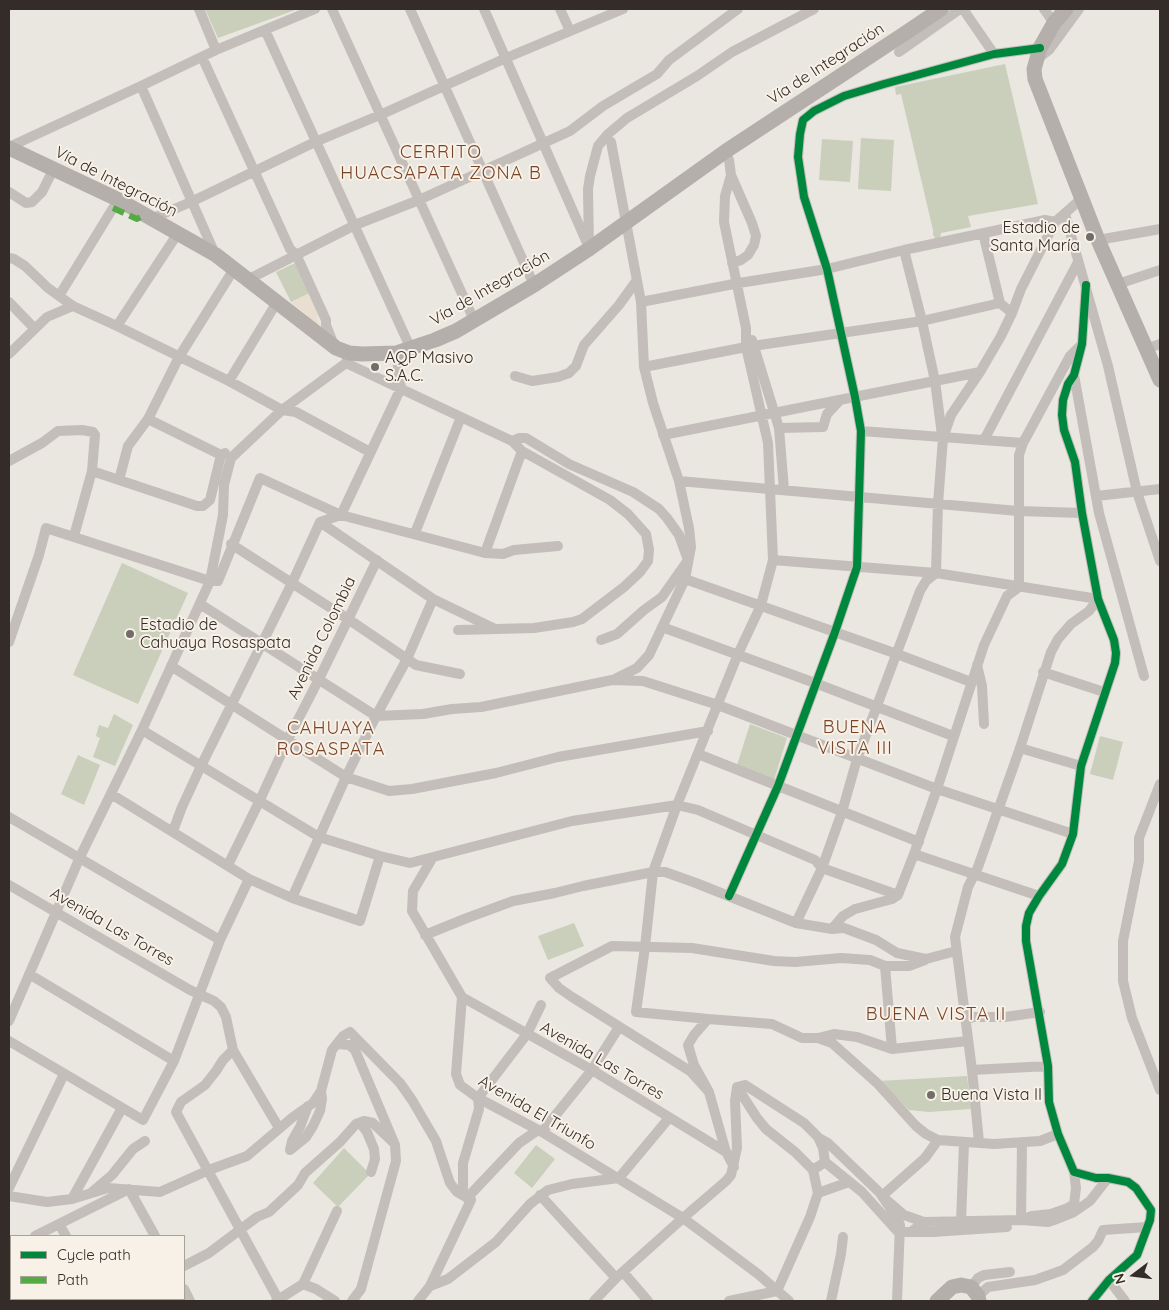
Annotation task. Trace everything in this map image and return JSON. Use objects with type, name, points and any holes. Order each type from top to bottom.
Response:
[{"type":"main road","name":"Vía de Integración","points":[[9,148],[117,199],[216,255],[344,355],[396,352],[411,349],[456,332],[534,285],[589,249],[725,152],[940,9]]},
{"type":"main road","points":[[1066,9],[1054,23],[1038,54],[1034,69],[1035,80],[1098,240],[1118,284],[1153,346],[1160,380]]},
{"type":"main road","points":[[937,1301],[952,1287],[961,1285],[976,1295]]},
{"type":"street","points":[[199,9],[216,50]]},
{"type":"street","points":[[9,148],[202,56],[315,9]]},
{"type":"street","points":[[332,9],[474,320]]},
{"type":"street","points":[[410,9],[484,170],[534,285]]},
{"type":"street","points":[[484,9],[589,249]]},
{"type":"street","points":[[560,9],[570,31]]},
{"type":"street","points":[[151,219],[193,201],[315,142],[623,9]]},
{"type":"street","points":[[246,280],[355,225],[419,200],[570,131],[603,106],[657,74],[668,60],[738,9]]},
{"type":"street","points":[[589,249],[588,189],[590,176],[598,146],[608,134],[627,118],[697,76],[732,52],[814,9]]},
{"type":"street","points":[[899,52],[962,9],[994,54]]},
{"type":"street","points":[[1044,9],[1054,23]]},
{"type":"street","points":[[729,896],[778,786],[857,567],[861,431],[827,269],[803,189],[798,157],[803,120],[814,111],[844,96],[901,79],[994,54],[1038,54],[1049,50],[1079,9]]},
{"type":"street","points":[[265,30],[411,349]]},
{"type":"street","points":[[202,56],[290,249],[296,254],[326,320],[326,325],[344,355],[401,388],[512,441],[522,451],[610,500],[628,514],[646,534],[649,550],[648,561],[640,572],[624,587],[582,618],[573,622],[534,628],[458,630]]},
{"type":"street","points":[[141,86],[216,255]]},
{"type":"street","points":[[611,142],[641,302],[644,366],[663,435],[679,481],[691,547],[685,578],[649,655],[637,668],[612,680]]},
{"type":"street","points":[[725,152],[731,176],[756,236],[754,245],[748,255],[732,263]]},
{"type":"street","points":[[9,192],[26,203],[32,202],[42,192],[54,168]]},
{"type":"street","points":[[731,176],[725,196],[724,222],[746,328],[779,428],[784,490]]},
{"type":"street","points":[[943,438],[951,415],[980,372],[1012,313],[1021,289],[1055,222],[1082,199]]},
{"type":"street","points":[[59,296],[113,208]]},
{"type":"street","points":[[1065,214],[1108,366],[1137,492],[1160,561]]},
{"type":"street","points":[[641,302],[827,269],[904,250],[1044,220],[1055,222]]},
{"type":"street","points":[[1098,240],[1159,232]]},
{"type":"street","points":[[117,326],[178,233]]},
{"type":"street","points":[[983,233],[1000,303],[1012,313]]},
{"type":"street","points":[[796,923],[822,868],[842,812],[857,759],[920,591],[926,581],[936,573],[938,504],[943,438],[935,381],[904,250]]},
{"type":"street","points":[[9,258],[24,266],[73,306],[117,326],[282,410],[296,412],[370,452]]},
{"type":"street","points":[[984,440],[1078,262]]},
{"type":"street","points":[[119,480],[128,446],[148,419],[179,357],[234,269]]},
{"type":"street","points":[[1118,284],[1160,270]]},
{"type":"street","points":[[515,376],[532,381],[558,377],[569,373],[576,366],[584,345],[619,305],[637,280]]},
{"type":"street","points":[[1021,1220],[1032,1216],[1051,1214],[1074,1204],[1076,1188],[1074,1172],[1058,1134],[1049,1102],[1048,1066],[1026,941],[1026,926],[1029,913],[1038,896],[1062,864],[1073,834],[1081,766],[1115,663],[1116,653],[1114,640],[1098,599],[1082,513],[1075,462],[1064,430],[1062,415],[1063,400],[1068,384],[1074,375],[1082,344],[1086,285]]},
{"type":"street","points":[[9,302],[34,328]]},
{"type":"street","points":[[229,382],[277,302]]},
{"type":"street","points":[[644,366],[751,346],[922,321],[1000,303]]},
{"type":"street","points":[[9,354],[47,317],[73,306]]},
{"type":"street","points":[[1019,587],[1018,454],[1070,356],[1082,344]]},
{"type":"street","points":[[751,346],[761,415],[768,443],[773,560],[761,605],[738,654],[677,806],[653,872],[636,1012],[772,1024],[802,1038],[818,1038],[834,1034],[857,1037],[892,1049],[968,1041]]},
{"type":"street","points":[[174,831],[182,807],[201,766],[292,583],[320,522],[340,515],[401,388],[396,352]]},
{"type":"street","points":[[9,1021],[80,857],[112,794],[210,581],[223,515],[223,497],[231,458],[344,355]]},
{"type":"street","points":[[663,435],[980,372]]},
{"type":"street","points":[[1074,375],[1099,513],[1144,676]]},
{"type":"street","points":[[779,428],[823,427],[827,414],[840,400]]},
{"type":"street","points":[[415,533],[461,417]]},
{"type":"street","points":[[148,419],[221,455],[246,444]]},
{"type":"street","points":[[9,461],[42,443],[58,431],[82,430],[93,432],[96,435],[92,471],[74,536]]},
{"type":"street","points":[[861,431],[1023,443]]},
{"type":"street","points":[[512,441],[518,438],[526,438],[570,464],[633,492],[650,502],[679,535],[688,560]]},
{"type":"street","points":[[485,553],[522,451]]},
{"type":"street","points":[[92,471],[198,506],[203,506],[210,500],[221,455]]},
{"type":"street","points":[[9,642],[39,555],[46,528],[210,581],[218,580],[231,544],[260,478],[340,515],[415,533],[485,553],[503,554],[514,550],[558,546]]},
{"type":"street","points":[[679,481],[1018,511],[1082,513]]},
{"type":"street","points":[[1096,496],[1160,489]]},
{"type":"street","points":[[320,522],[433,599],[497,629]]},
{"type":"street","points":[[231,544],[416,665],[460,674]]},
{"type":"street","name":"Avenida Colombia","points":[[228,865],[377,560]]},
{"type":"street","points":[[601,640],[617,634],[662,597],[688,560]]},
{"type":"street","points":[[773,560],[936,573],[1098,599]]},
{"type":"street","points":[[685,578],[971,682]]},
{"type":"street","points":[[832,929],[843,916],[856,909],[892,899],[898,895],[919,842],[984,646],[1007,596],[1019,587]]},
{"type":"street","points":[[292,898],[346,776],[407,659],[433,599]]},
{"type":"street","points":[[979,1142],[972,1070],[956,951],[956,937],[962,907],[1020,748],[1050,652],[1071,624],[1089,612],[1098,599]]},
{"type":"street","points":[[200,604],[376,716],[423,714],[481,707],[612,680],[643,681],[718,705],[797,734],[937,789],[1073,834]]},
{"type":"street","points":[[662,627],[815,682],[953,736]]},
{"type":"street","points":[[977,665],[982,686],[984,724]]},
{"type":"street","points":[[171,666],[346,776],[389,791],[412,789],[496,773],[558,757],[708,730]]},
{"type":"street","points":[[1043,672],[1104,692]]},
{"type":"street","points":[[142,730],[319,837],[380,856],[410,863],[572,821],[677,806],[698,810],[815,860],[822,868],[898,895]]},
{"type":"street","points":[[1020,748],[1081,766]]},
{"type":"street","points":[[698,754],[919,842]]},
{"type":"street","points":[[1160,784],[1139,838],[1139,861],[1123,941],[1123,981],[1132,1018],[1160,1090]]},
{"type":"street","points":[[112,794],[249,879],[292,898],[360,921],[380,856]]},
{"type":"street","points":[[9,817],[220,940]]},
{"type":"street","points":[[914,854],[1038,896]]},
{"type":"street","points":[[432,857],[413,891],[412,910],[425,936],[462,997]]},
{"type":"street","points":[[425,936],[513,901],[653,872],[665,872],[796,923],[832,929],[844,928],[876,940],[897,953],[926,959]]},
{"type":"street","points":[[9,1041],[143,1120],[174,1061],[220,940],[249,879]]},
{"type":"street","name":"Avenida Las Torres","points":[[9,885],[200,996],[214,1001],[221,1007],[226,1016],[233,1050],[279,1128]]},
{"type":"street","points":[[709,1092],[690,1071],[572,997],[559,988],[550,978],[612,946],[692,948],[774,962],[840,958],[870,960],[885,966],[910,966],[926,959],[956,951]]},
{"type":"street","points":[[885,966],[892,1049]]},
{"type":"street","points":[[29,974],[174,1061]]},
{"type":"street","name":"Avenida Las Torres","points":[[462,997],[592,1070],[726,1152]]},
{"type":"street","name":"Avenida El Triunfo","points":[[462,997],[457,1080],[460,1085],[478,1098],[540,1131],[683,1218],[758,1274],[789,1301]]},
{"type":"street","points":[[467,1198],[463,1163],[479,1109],[478,1098],[526,1034],[541,1005]]},
{"type":"street","points":[[965,1020],[973,1017],[1005,1017],[1040,1012]]},
{"type":"street","points":[[708,1019],[688,1045],[694,1065],[709,1092],[726,1152],[734,1166]]},
{"type":"street","points":[[418,1301],[430,1286],[467,1198],[519,1143],[540,1131],[592,1070],[619,1027]]},
{"type":"street","points":[[9,1196],[47,1202],[72,1199],[108,1188],[160,1192],[209,1170],[247,1156],[279,1128],[313,1103],[321,1090],[332,1050],[343,1036],[350,1032],[400,1083],[425,1120],[436,1141],[450,1183],[457,1192],[467,1198]]},
{"type":"street","points":[[818,1038],[832,1043],[877,1084],[916,1126],[938,1140],[994,1144],[1040,1141],[1058,1134]]},
{"type":"street","points":[[337,1044],[349,1045],[355,1050],[395,1145],[396,1161],[361,1289],[352,1301]]},
{"type":"street","points":[[233,1050],[205,1084],[182,1102],[176,1112],[209,1170],[277,1300],[303,1284],[337,1211]]},
{"type":"street","points":[[972,1070],[1048,1066]]},
{"type":"street","points":[[9,1188],[64,1074]]},
{"type":"street","points":[[737,1088],[745,1085],[804,1123],[818,1138],[823,1148],[825,1162],[862,1192],[898,1232],[1038,1226],[1074,1212],[1090,1201],[1108,1178]]},
{"type":"street","points":[[594,1301],[620,1275],[731,1175],[737,1148],[735,1101],[737,1088]]},
{"type":"street","points":[[731,1301],[777,1291],[818,1193],[813,1170],[796,1152],[766,1129],[737,1088]]},
{"type":"street","points":[[308,1106],[292,1141],[290,1150],[306,1137],[313,1126],[320,1111],[321,1090]]},
{"type":"street","points":[[72,1199],[122,1108]]},
{"type":"street","points":[[430,1286],[448,1279],[496,1242],[530,1204],[548,1190],[572,1184],[619,1178],[669,1118]]},
{"type":"street","points":[[185,1266],[210,1253],[257,1217],[269,1212],[298,1185],[305,1173],[340,1142],[356,1124],[364,1121],[373,1123],[395,1145]]},
{"type":"street","points":[[360,1123],[367,1132],[374,1149],[375,1159],[371,1172]]},
{"type":"street","points":[[818,1138],[828,1143],[904,1215],[924,1222],[1021,1220],[1048,1222]]},
{"type":"street","points":[[882,1196],[925,1158],[938,1140]]},
{"type":"street","points":[[92,1192],[112,1175],[133,1149],[145,1141]]},
{"type":"street","points":[[1021,1220],[1022,1142]]},
{"type":"street","points":[[961,1222],[964,1143]]},
{"type":"street","points":[[813,1170],[825,1162]]},
{"type":"street","points":[[1074,1172],[1096,1178],[1128,1182],[1152,1210],[1148,1227],[1137,1255],[1109,1280],[1092,1301]]},
{"type":"street","points":[[818,1193],[849,1182]]},
{"type":"street","points":[[37,1235],[129,1189]]},
{"type":"street","points":[[129,1189],[154,1235]]},
{"type":"street","points":[[540,1195],[648,1301]]},
{"type":"street","points":[[882,1196],[900,1225],[898,1232],[897,1301]]},
{"type":"street","points":[[911,1232],[924,1222]]},
{"type":"street","points":[[59,1224],[65,1235]]},
{"type":"street","points":[[976,1295],[988,1287],[1035,1280],[1063,1270],[1093,1247],[1103,1230],[1148,1227]]},
{"type":"street","points":[[831,1301],[841,1254],[842,1237]]},
{"type":"street","points":[[976,1295],[978,1278],[984,1275],[1010,1272]]},
{"type":"street","points":[[1109,1280],[1125,1301]]},
{"type":"street","points":[[303,1284],[316,1289],[335,1301]]},
{"type":"green space","points":[[205,9],[298,9],[218,38]]},
{"type":"green space","points":[[1005,64],[1038,204],[968,216],[971,227],[941,233],[940,238],[936,239],[933,235],[901,94],[896,95],[895,87]]},
{"type":"green space","points":[[861,138],[894,140],[891,191],[858,189]]},
{"type":"green space","points":[[822,139],[853,141],[850,182],[819,180]]},
{"type":"green space","points":[[295,263],[310,293],[291,302],[276,272]]},
{"type":"green space","name":"Estadio de Cahuaya Rosaspata","points":[[122,563],[188,593],[138,704],[73,675]]},
{"type":"green space","points":[[114,714],[133,725],[115,766],[93,757],[100,738],[96,736],[99,725],[108,728]]},
{"type":"green space","points":[[750,724],[787,738],[774,780],[737,765]]},
{"type":"green space","points":[[1100,736],[1123,742],[1113,780],[1090,774]]},
{"type":"green space","points":[[78,755],[100,765],[84,805],[61,794]]},
{"type":"green space","points":[[574,923],[584,946],[548,960],[538,936]]},
{"type":"green space","name":"Buena Vista II","points":[[967,1076],[971,1109],[929,1112],[909,1110],[879,1081]]},
{"type":"green space","points":[[536,1145],[555,1159],[532,1188],[514,1173]]},
{"type":"green space","points":[[344,1148],[370,1174],[338,1207],[313,1183]]},
{"type":"shaded area","points":[[310,293],[320,315],[316,319],[320,323],[317,325],[291,302]]},
{"type":"marked path","points":[[113,208],[137,219],[144,215]]},
{"type":"cycle path","points":[[729,896],[778,786],[857,567],[861,431],[827,269],[804,197],[798,157],[803,120],[814,111],[844,96],[994,54],[1040,48]]},
{"type":"cycle path","points":[[1086,285],[1082,344],[1074,375],[1068,384],[1063,400],[1062,415],[1064,430],[1075,462],[1082,513],[1098,599],[1114,640],[1116,653],[1115,663],[1081,766],[1073,834],[1062,864],[1029,913],[1026,926],[1026,941],[1048,1066],[1049,1102],[1058,1134],[1074,1172],[1096,1178],[1128,1182],[1136,1188],[1151,1210],[1150,1220],[1137,1255],[1109,1280],[1092,1301]]},
{"type":"place","name":"Estadio de Santa María","points":[[1090,237]]},
{"type":"place","name":"AQP Masivo S.A.C.","points":[[375,367]]},
{"type":"place","name":"Estadio de Cahuaya Rosaspata","points":[[130,634]]},
{"type":"place","name":"Buena Vista II","points":[[931,1095]]},
{"type":"district","name":"CERRITO HUACSAPATA ZONA B","points":[[441,163]]},
{"type":"district","name":"BUENA VISTA III","points":[[855,738]]},
{"type":"district","name":"CAHUAYA ROSASPATA","points":[[331,740]]},
{"type":"district","name":"BUENA VISTA II","points":[[936,1015]]}]
